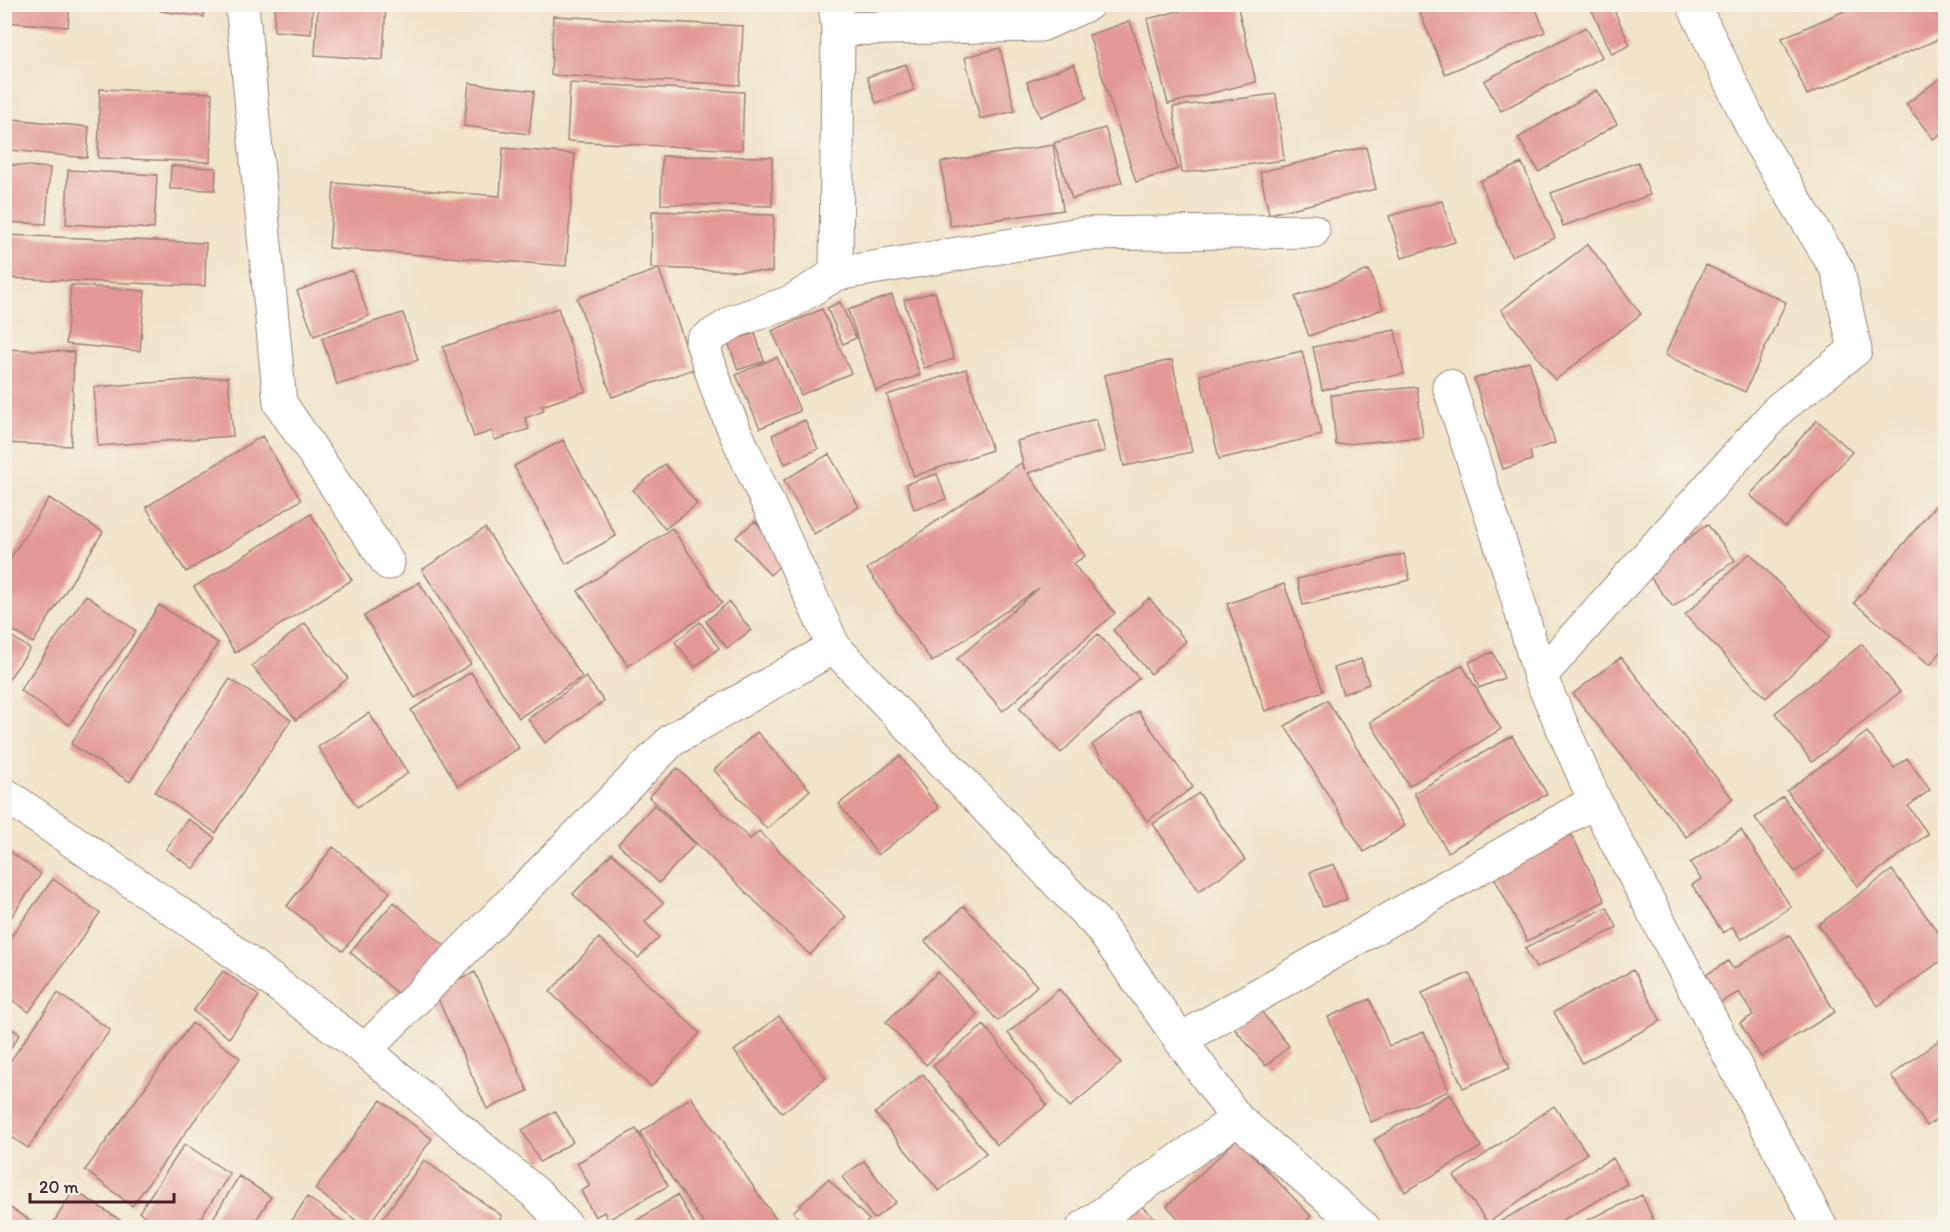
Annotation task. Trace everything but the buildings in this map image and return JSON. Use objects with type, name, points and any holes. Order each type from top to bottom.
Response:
[{"type":"street","points":[[242,4],[280,403],[388,563]]},
{"type":"street","points":[[836,274],[837,17],[1041,25],[1088,4]]},
{"type":"street","points":[[1540,676],[1780,408],[1855,350],[1838,271],[1759,141],[1693,4]]},
{"type":"street","points":[[1313,231],[1080,234],[836,274],[791,302],[735,321],[702,342],[718,391],[736,434],[834,647],[1100,927],[1237,1119],[1364,1227]]},
{"type":"street","points":[[1449,386],[1511,576],[1540,676],[1595,801],[1723,1038],[1821,1227]]},
{"type":"street","points":[[365,1050],[672,740],[834,647]]},
{"type":"street","points":[[4,794],[215,938],[365,1050],[540,1197],[568,1227]]},
{"type":"street","points":[[1180,1040],[1595,801]]},
{"type":"street","points":[[1083,1227],[1237,1119]]}]
